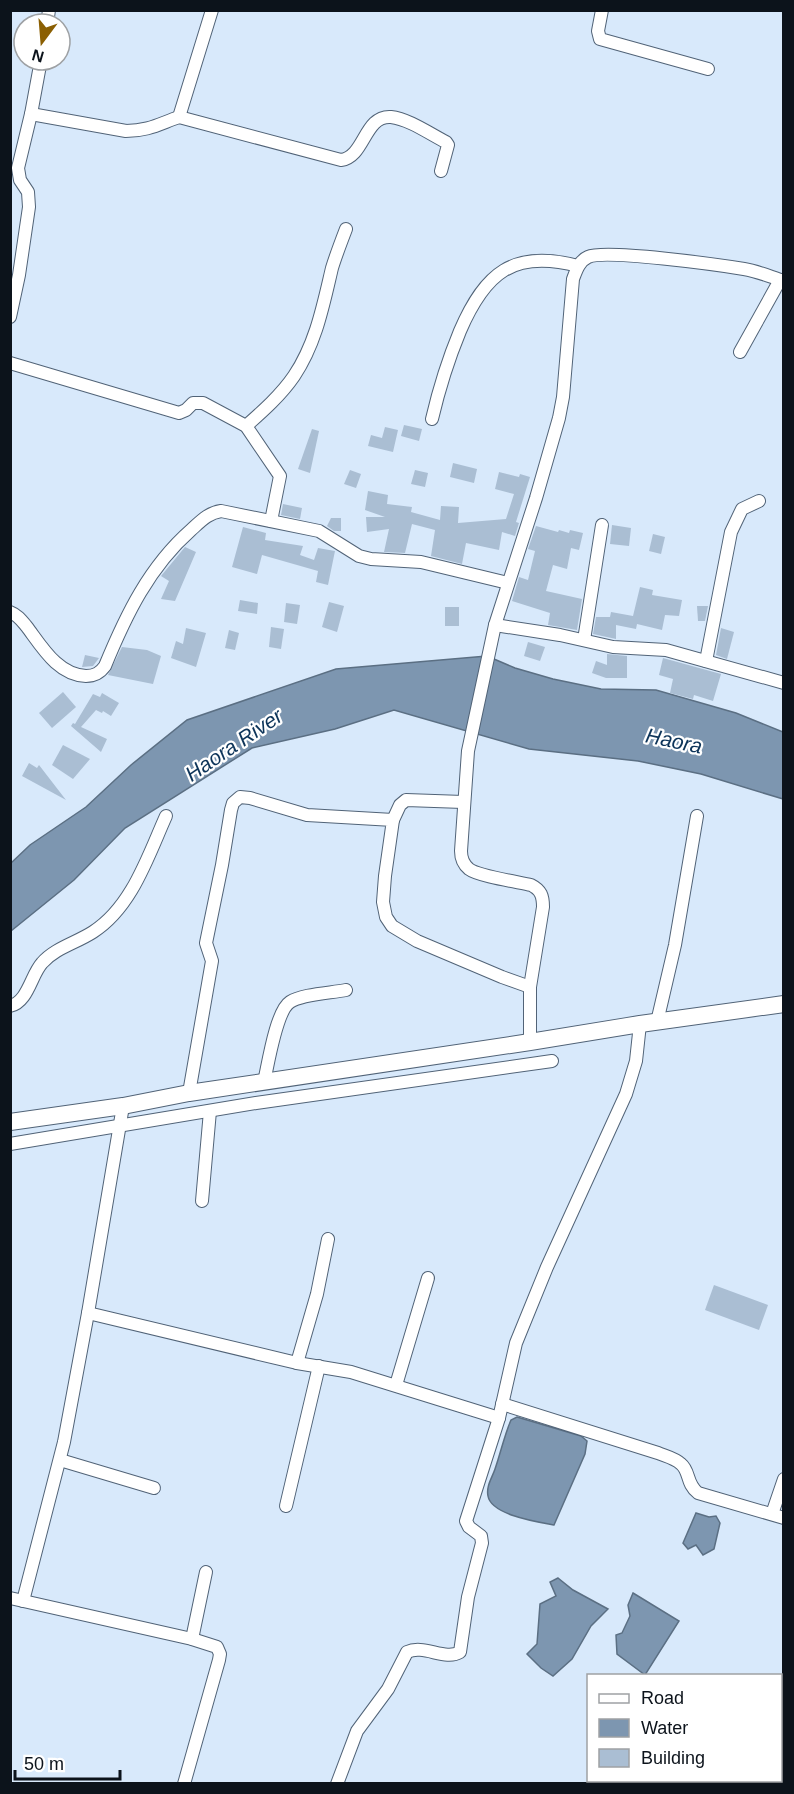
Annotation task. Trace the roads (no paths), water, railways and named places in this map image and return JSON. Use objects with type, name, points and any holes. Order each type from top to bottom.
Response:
[{"type":"main road","points":[[10,1122],[640,1024],[783,1004]]},
{"type":"street","points":[[179,117],[212,10]]},
{"type":"street","points":[[602,10],[598,31],[600,39],[708,69]]},
{"type":"street","points":[[10,317],[29,207],[28,192],[15,179],[31,114],[38,72]]},
{"type":"street","points":[[31,114],[126,131],[141,131],[179,117],[341,160],[351,157],[374,123],[392,117],[446,141],[448,145],[441,171]]},
{"type":"street","points":[[246,426],[277,397],[293,378],[305,357],[314,338],[346,228]]},
{"type":"street","points":[[530,1042],[530,987],[543,907],[541,893],[531,885],[482,874],[468,868],[461,858],[463,802],[468,751],[495,625],[559,418],[563,397],[570,302],[573,279],[578,266],[586,258],[597,254],[622,255],[745,269],[782,281],[740,352]]},
{"type":"street","points":[[432,419],[453,348],[479,293],[504,271],[530,261],[557,261],[578,266]]},
{"type":"street","points":[[10,363],[172,412],[183,413],[192,402],[203,403],[246,426],[280,476],[271,521]]},
{"type":"street","points":[[706,660],[731,532],[742,509],[759,501]]},
{"type":"street","points":[[10,612],[19,617],[51,659],[60,667],[84,676],[94,676],[105,666],[131,608],[149,575],[177,542],[212,513],[221,511],[319,531],[359,556],[370,559],[421,562],[508,583]]},
{"type":"street","points":[[584,640],[603,525]]},
{"type":"street","points":[[495,625],[613,647],[666,650],[783,683]]},
{"type":"street","points":[[189,1093],[212,961],[206,943],[231,810],[236,799],[250,798],[319,816],[393,820]]},
{"type":"street","points":[[463,802],[405,800],[400,805],[393,820],[385,876],[383,902],[386,917],[392,926],[417,941],[530,987]]},
{"type":"street","points":[[10,1006],[21,1000],[34,973],[52,953],[94,931],[123,902],[141,871],[166,816]]},
{"type":"street","points":[[657,1022],[675,945],[697,816]]},
{"type":"street","points":[[264,1082],[281,1015],[286,1005],[295,1000],[346,990]]},
{"type":"street","points":[[337,1784],[357,1731],[388,1689],[407,1652],[420,1649],[454,1655],[460,1652],[468,1597],[482,1543],[481,1536],[469,1527],[466,1521],[499,1418],[516,1343],[547,1267],[629,1086],[636,1061],[640,1024]]},
{"type":"street","points":[[10,1144],[210,1111],[552,1061]]},
{"type":"street","points":[[123,1106],[88,1313],[60,1460],[17,1599],[192,1639],[217,1647],[220,1653],[184,1784]]},
{"type":"street","points":[[202,1201],[210,1111]]},
{"type":"street","points":[[297,1363],[317,1294],[328,1239]]},
{"type":"street","points":[[396,1385],[428,1278]]},
{"type":"street","points":[[88,1313],[297,1363],[351,1372],[499,1418]]},
{"type":"street","points":[[286,1506],[319,1366]]},
{"type":"street","points":[[502,1404],[658,1453],[681,1464],[688,1482],[698,1493],[778,1516],[783,1479]]},
{"type":"street","points":[[60,1460],[154,1488]]},
{"type":"street","points":[[192,1639],[206,1572]]},
{"type":"water","points":[[487,656],[515,668],[553,679],[601,689],[656,690],[736,713],[783,732],[783,799],[701,774],[638,761],[529,749],[394,710],[335,729],[252,748],[125,828],[74,880],[11,931],[11,863],[30,845],[86,807],[131,765],[187,720],[336,669]]},
{"type":"water","points":[[517,1417],[581,1436],[587,1441],[585,1454],[554,1525],[506,1513],[491,1503],[488,1496],[489,1485],[511,1420]]},
{"type":"water","points":[[696,1513],[709,1517],[716,1516],[720,1523],[714,1549],[703,1555],[696,1545],[688,1549],[683,1543]]},
{"type":"water","points":[[558,1578],[573,1590],[608,1609],[591,1626],[572,1659],[553,1676],[527,1654],[537,1644],[540,1604],[556,1596],[550,1582]]},
{"type":"water","points":[[633,1593],[679,1621],[646,1674],[617,1654],[616,1635],[622,1633],[630,1616],[628,1605]]},
{"type":"water label","name":"Haora","points":[[674,741]]},
{"type":"water label","name":"Haora River","points":[[234,745]]}]
